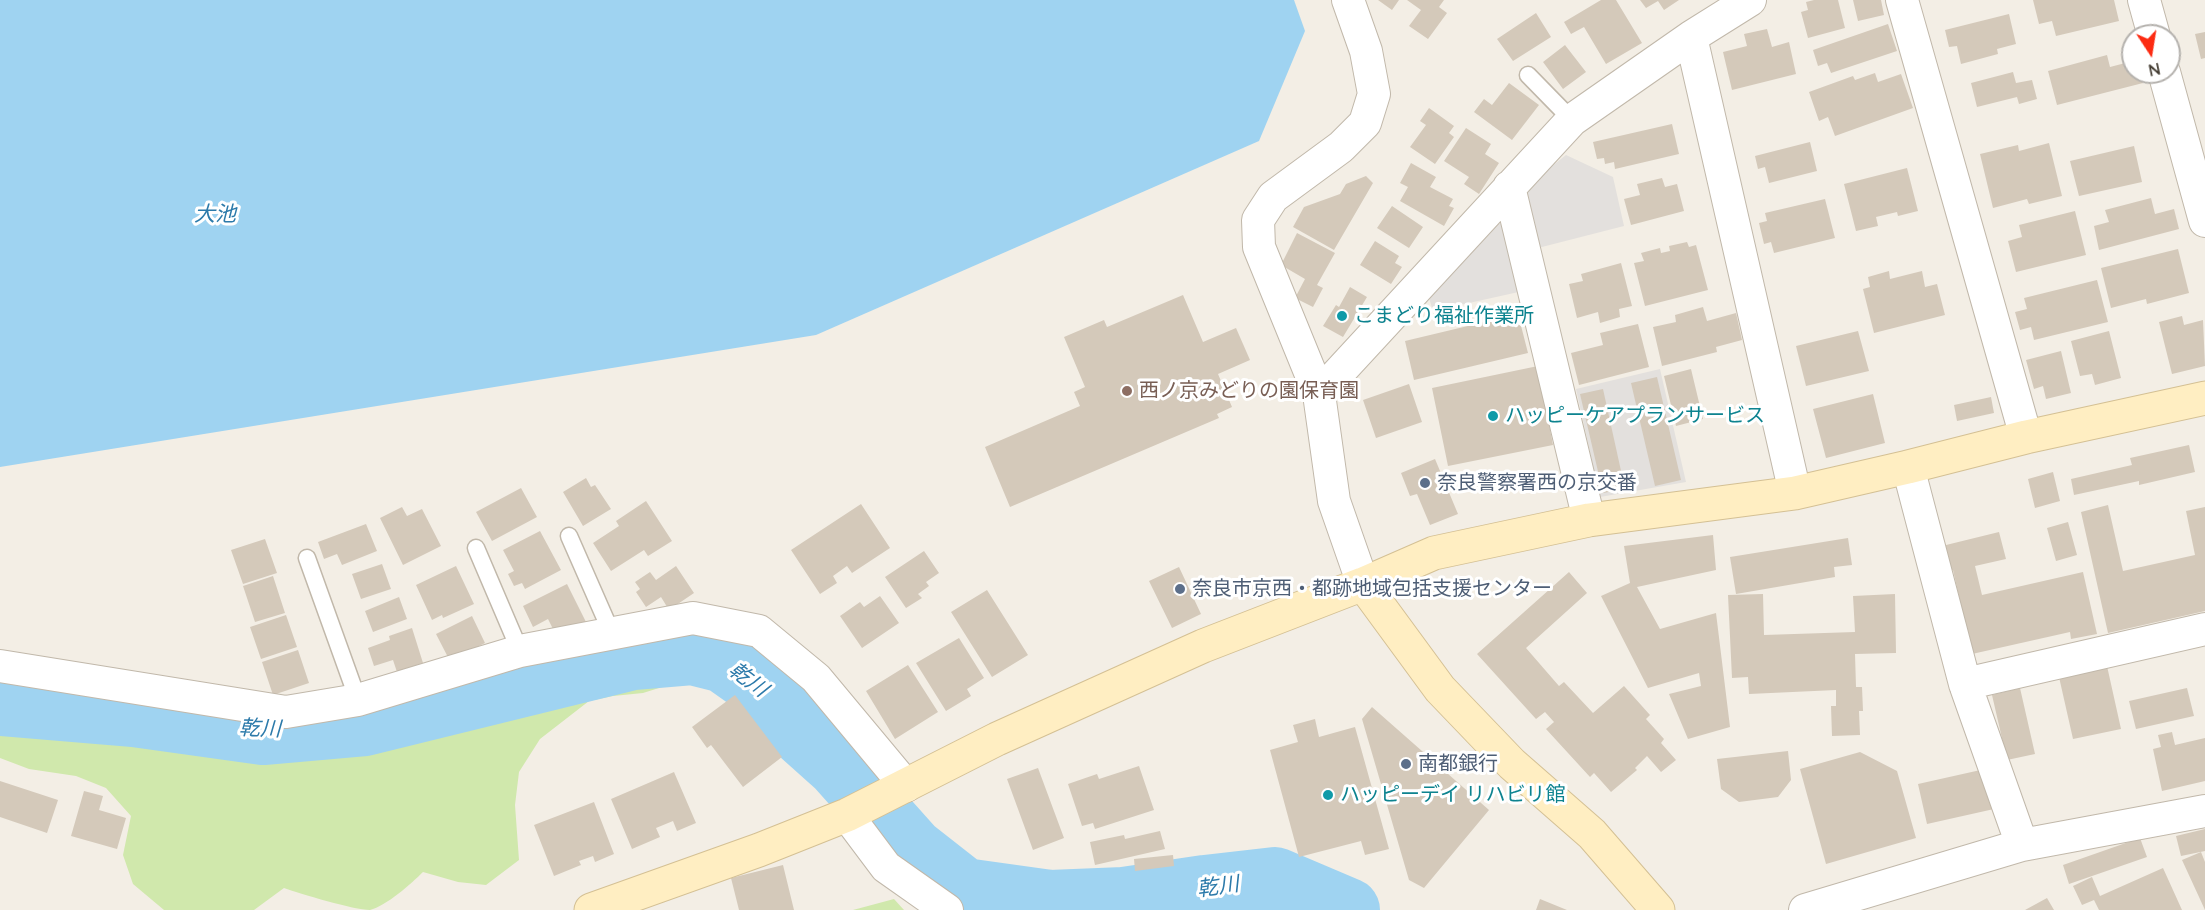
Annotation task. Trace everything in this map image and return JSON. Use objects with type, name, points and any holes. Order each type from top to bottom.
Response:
[{"type":"street","points":[[1348,0],[1366,51],[1374,94],[1365,123],[1341,147],[1273,197],[1258,220],[1259,247],[1319,394],[1334,501],[1363,584],[1440,688],[1512,764],[1592,834],[1652,907]]},
{"type":"street","points":[[1319,394],[1572,120],[1691,37],[1750,0]]},
{"type":"street","points":[[1902,0],[2026,437]]},
{"type":"street","points":[[2144,0],[2151,24]]},
{"type":"street","points":[[1691,37],[1795,493]]},
{"type":"street","points":[[2167,84],[2205,221]]},
{"type":"street","points":[[1509,187],[1589,520]]},
{"type":"street","points":[[591,910],[759,850],[847,814],[997,739],[1203,646],[1363,584],[1434,553],[1589,520],[1795,493],[2026,437],[2205,398]]},
{"type":"street","points":[[1908,467],[1965,684],[2022,845]]},
{"type":"street","points":[[0,666],[286,712],[358,700],[520,651],[693,618],[759,630],[816,678],[906,786]]},
{"type":"street","points":[[1965,684],[2205,629]]},
{"type":"street","points":[[1805,910],[2022,845],[2205,811]]},
{"type":"street","points":[[847,814],[886,867],[947,910]]},
{"type":"lane","points":[[1528,75],[1572,120]]},
{"type":"lane","points":[[568,536],[612,634]]},
{"type":"lane","points":[[476,548],[520,651]]},
{"type":"lane","points":[[307,558],[358,700]]},
{"type":"green space","points":[[673,660],[685,668],[675,683],[643,693],[589,701],[540,739],[519,772],[515,805],[519,860],[486,885],[458,882],[423,872],[391,899],[370,910],[340,905],[284,888],[254,910],[164,910],[133,884],[123,855],[131,816],[106,788],[76,776],[29,769],[0,758],[0,721],[22,730],[67,732],[128,729],[181,730],[214,740],[275,740],[334,736],[482,703],[601,671]]},
{"type":"green space","points":[[894,899],[904,910],[853,910]]},
{"type":"shaded area","points":[[1566,155],[1613,177],[1624,226],[1538,248],[1522,190]]},
{"type":"shaded area","points":[[1495,224],[1502,224],[1523,291],[1433,311],[1429,298]]},
{"type":"shaded area","points":[[1660,369],[1686,482],[1600,497],[1576,389]]},
{"type":"water","name":"大池","points":[[0,0],[1294,0],[1305,31],[1259,141],[816,335],[0,467]]},
{"type":"building","points":[[1378,0],[1399,0],[1392,10]]},
{"type":"building","points":[[1407,0],[1444,0],[1439,7],[1447,13],[1428,39],[1409,26],[1421,10]]},
{"type":"building","points":[[1601,0],[1616,0],[1642,43],[1606,64],[1584,27],[1571,34],[1564,22]]},
{"type":"building","points":[[1640,0],[1679,0],[1664,10],[1658,1],[1646,8]]},
{"type":"building","points":[[1838,0],[1845,28],[1808,38],[1801,12],[1808,10],[1806,2]]},
{"type":"building","points":[[1853,0],[1881,0],[1884,15],[1858,21]]},
{"type":"building","points":[[2033,0],[2114,0],[2119,21],[2056,36],[2052,21],[2039,24]]},
{"type":"building","points":[[1536,13],[1551,37],[1513,61],[1497,39]]},
{"type":"building","points":[[2009,14],[2016,44],[1997,49],[1998,54],[1961,64],[1957,46],[1949,47],[1945,30]]},
{"type":"building","points":[[1888,24],[1897,51],[1831,73],[1827,63],[1818,66],[1813,50]]},
{"type":"building","points":[[1767,29],[1772,47],[1789,42],[1796,74],[1732,90],[1723,52],[1747,46],[1744,34]]},
{"type":"building","points":[[2205,32],[2205,58],[2201,59],[2195,34]]},
{"type":"building","points":[[1565,45],[1586,72],[1563,89],[1543,62]]},
{"type":"building","points":[[2107,55],[2110,67],[2121,64],[2121,84],[2139,84],[2057,105],[2048,71]]},
{"type":"building","points":[[2013,72],[2016,83],[2032,80],[2037,99],[2019,104],[2017,97],[1977,107],[1971,83]]},
{"type":"building","points":[[1875,73],[1878,82],[1901,74],[1913,108],[1835,136],[1828,117],[1819,121],[1809,92],[1853,76],[1855,80]]},
{"type":"building","points":[[1509,83],[1539,105],[1512,140],[1474,112],[1484,99],[1492,105]]},
{"type":"building","points":[[1429,108],[1454,126],[1449,133],[1454,137],[1435,164],[1410,147],[1426,125],[1420,121]]},
{"type":"building","points":[[1672,124],[1679,154],[1615,169],[1614,162],[1605,164],[1604,158],[1597,159],[1593,142]]},
{"type":"building","points":[[1466,128],[1491,144],[1485,154],[1499,163],[1479,194],[1464,184],[1469,177],[1444,161]]},
{"type":"building","points":[[1810,142],[1817,171],[1769,183],[1765,167],[1758,169],[1755,156]]},
{"type":"building","points":[[2049,143],[2062,196],[2029,204],[2027,199],[1993,208],[1980,154],[2018,145],[2019,151]]},
{"type":"building","points":[[2134,146],[2142,182],[2079,196],[2070,161]]},
{"type":"building","points":[[1411,163],[1436,177],[1430,187],[1453,199],[1449,206],[1454,208],[1444,226],[1400,201],[1408,187],[1400,183]]},
{"type":"building","points":[[1907,168],[1918,211],[1898,216],[1897,212],[1876,217],[1878,226],[1856,231],[1844,184]]},
{"type":"building","points":[[1366,176],[1373,183],[1334,250],[1293,227],[1304,207],[1340,194],[1346,184]]},
{"type":"building","points":[[1662,178],[1665,187],[1677,184],[1684,211],[1631,225],[1624,199],[1640,195],[1637,184]]},
{"type":"building","points":[[2151,198],[2155,214],[2174,209],[2179,229],[2099,250],[2094,226],[2109,222],[2105,210]]},
{"type":"building","points":[[1825,199],[1835,238],[1774,253],[1771,242],[1764,244],[1759,223],[1767,221],[1765,213]]},
{"type":"building","points":[[1392,206],[1423,227],[1409,248],[1377,228]]},
{"type":"building","points":[[2075,211],[2086,255],[2016,272],[2008,241],[2022,237],[2019,225]]},
{"type":"building","points":[[1297,233],[1335,253],[1317,285],[1323,288],[1313,307],[1295,298],[1305,279],[1281,265]]},
{"type":"building","points":[[1375,241],[1399,256],[1395,263],[1402,267],[1391,284],[1360,265]]},
{"type":"building","points":[[1687,242],[1689,247],[1696,245],[1708,290],[1645,306],[1634,263],[1644,261],[1641,253],[1660,248],[1661,253],[1670,251],[1669,246]]},
{"type":"building","points":[[2178,249],[2189,293],[2147,304],[2146,299],[2111,308],[2101,268]]},
{"type":"building","points":[[1621,263],[1632,306],[1619,309],[1620,317],[1600,323],[1598,312],[1577,318],[1569,284],[1583,281],[1581,274]]},
{"type":"building","points":[[1889,271],[1890,279],[1922,271],[1925,287],[1937,284],[1945,315],[1874,333],[1863,289],[1870,287],[1868,277]]},
{"type":"building","points":[[2097,280],[2108,322],[2034,340],[2031,327],[2020,330],[2015,312],[2027,309],[2024,298]]},
{"type":"building","name":"こまどり福祉作業所","points":[[1350,287],[1367,297],[1343,337],[1323,326],[1336,305],[1339,307]]},
{"type":"building","points":[[1183,295],[1203,342],[1236,328],[1250,360],[1218,374],[1232,407],[1217,414],[1219,418],[1010,507],[985,447],[1080,406],[1074,392],[1085,387],[1064,337],[1104,320],[1107,327]]},
{"type":"building","points":[[1703,307],[1707,321],[1736,313],[1742,340],[1716,347],[1717,352],[1662,366],[1653,327],[1676,322],[1675,315]]},
{"type":"building","points":[[1518,314],[1528,353],[1414,380],[1405,341]]},
{"type":"building","points":[[2182,316],[2184,325],[2203,320],[2205,366],[2172,374],[2159,322]]},
{"type":"building","points":[[1638,324],[1649,367],[1579,385],[1571,353],[1603,345],[1600,333]]},
{"type":"building","points":[[1858,331],[1869,371],[1806,386],[1796,346]]},
{"type":"building","points":[[2109,331],[2121,378],[2095,385],[2092,374],[2080,376],[2071,341]]},
{"type":"building","points":[[2061,351],[2071,393],[2046,399],[2043,386],[2034,389],[2026,360]]},
{"type":"building","name":"ハッピーケアプランサービス","points":[[1538,366],[1553,445],[1448,466],[1432,388]]},
{"type":"building","points":[[1691,369],[1703,419],[1676,426],[1664,376]]},
{"type":"building","points":[[1657,377],[1681,480],[1655,486],[1631,383]]},
{"type":"building","points":[[1409,384],[1422,422],[1376,438],[1363,400]]},
{"type":"building","points":[[1603,389],[1625,489],[1603,493],[1580,394]]},
{"type":"building","points":[[1873,394],[1885,443],[1826,458],[1813,409]]},
{"type":"building","points":[[1991,397],[1994,413],[1957,421],[1954,405]]},
{"type":"building","points":[[2189,445],[2195,472],[2139,485],[2139,481],[2074,495],[2071,479],[2132,465],[2130,458]]},
{"type":"building","name":"奈良警察署西の京交番","points":[[1435,459],[1458,514],[1430,525],[1417,494],[1410,496],[1401,473]]},
{"type":"building","points":[[2053,472],[2060,501],[2035,508],[2028,479]]},
{"type":"building","points":[[586,478],[591,487],[595,485],[611,509],[583,526],[563,492]]},
{"type":"building","points":[[521,488],[537,517],[492,541],[476,512]]},
{"type":"building","points":[[646,501],[672,541],[648,556],[644,550],[611,571],[593,543],[619,526],[616,521]]},
{"type":"building","points":[[861,504],[890,548],[852,573],[847,566],[833,576],[837,583],[820,594],[791,550]]},
{"type":"building","points":[[2108,505],[2123,571],[2195,555],[2186,511],[2205,507],[2205,611],[2108,633],[2081,512]]},
{"type":"building","points":[[402,507],[407,516],[422,509],[441,546],[403,565],[380,518]]},
{"type":"building","points":[[2068,522],[2077,555],[2056,561],[2047,528]]},
{"type":"building","points":[[366,524],[377,551],[342,565],[337,554],[324,559],[318,542]]},
{"type":"building","points":[[540,531],[561,570],[525,589],[522,583],[514,586],[508,574],[514,571],[503,550]]},
{"type":"building","points":[[1999,532],[2006,559],[1975,566],[1982,595],[2083,572],[2097,634],[2071,639],[2070,632],[1972,654],[1953,570],[1947,571],[1942,546]]},
{"type":"building","points":[[1713,535],[1716,570],[1637,587],[1660,629],[1716,613],[1730,727],[1688,739],[1669,694],[1701,686],[1699,673],[1648,688],[1601,596],[1630,583],[1624,546]]},
{"type":"building","points":[[1848,538],[1852,565],[1834,567],[1835,577],[1736,594],[1730,557]]},
{"type":"building","points":[[265,539],[277,573],[243,584],[231,550]]},
{"type":"building","points":[[924,551],[939,573],[926,582],[929,586],[918,594],[922,598],[906,608],[885,577]]},
{"type":"building","points":[[382,564],[391,589],[361,599],[352,574]]},
{"type":"building","points":[[456,566],[474,604],[443,618],[442,615],[432,620],[416,585]]},
{"type":"building","points":[[676,566],[694,593],[669,610],[661,597],[646,607],[636,592],[640,589],[635,582],[650,572],[656,580]]},
{"type":"building","points":[[1179,567],[1201,614],[1172,628],[1149,581]]},
{"type":"building","points":[[1569,572],[1587,593],[1526,648],[1559,686],[1564,682],[1593,713],[1624,686],[1650,715],[1646,719],[1664,739],[1661,743],[1676,760],[1661,772],[1647,756],[1635,768],[1637,770],[1611,792],[1594,773],[1590,777],[1546,729],[1554,722],[1545,712],[1536,719],[1477,654]]},
{"type":"building","points":[[273,576],[285,613],[255,622],[243,586]]},
{"type":"building","points":[[567,584],[586,622],[557,637],[548,619],[533,627],[523,606]]},
{"type":"building","points":[[987,590],[1028,655],[992,677],[951,612]]},
{"type":"building","points":[[1763,594],[1764,635],[1855,632],[1853,596],[1895,594],[1896,653],[1855,654],[1856,687],[1862,687],[1863,711],[1859,711],[1860,735],[1832,736],[1831,706],[1836,706],[1836,690],[1749,694],[1748,677],[1732,678],[1728,595]]},
{"type":"building","points":[[880,596],[899,623],[862,648],[840,616],[860,602],[864,607]]},
{"type":"building","points":[[399,597],[407,619],[373,632],[365,611]]},
{"type":"building","points":[[286,615],[297,647],[261,659],[250,627]]},
{"type":"building","points":[[472,616],[485,643],[459,656],[452,665],[436,634]]},
{"type":"building","points":[[412,628],[423,663],[397,672],[393,660],[374,666],[368,648],[390,640],[389,636]]},
{"type":"building","points":[[959,638],[984,678],[967,689],[971,696],[946,711],[916,663]]},
{"type":"building","points":[[298,650],[309,683],[273,695],[262,662]]},
{"type":"building","points":[[908,665],[938,712],[895,739],[866,691]]},
{"type":"building","points":[[2107,666],[2121,729],[2073,739],[2059,677]]},
{"type":"building","points":[[2020,688],[2035,754],[2007,760],[1992,695]]},
{"type":"building","points":[[2187,688],[2194,716],[2136,729],[2129,701]]},
{"type":"building","points":[[735,695],[782,757],[743,787],[711,745],[707,748],[692,727]]},
{"type":"building","name":"南都銀行","points":[[1372,707],[1489,810],[1424,888],[1409,880],[1362,719]]},
{"type":"building","name":"ハッピーデイ リハビリ館","points":[[1315,719],[1319,737],[1355,727],[1389,849],[1365,855],[1361,841],[1299,857],[1270,750],[1298,742],[1293,725]]},
{"type":"building","points":[[2172,732],[2175,745],[2205,738],[2205,781],[2162,791],[2153,749],[2161,747],[2158,735]]},
{"type":"building","points":[[1788,751],[1791,780],[1778,797],[1739,802],[1721,789],[1717,759]]},
{"type":"building","points":[[1860,752],[1897,771],[1916,838],[1826,864],[1800,769]]},
{"type":"building","points":[[1139,766],[1154,810],[1095,829],[1093,823],[1082,826],[1068,784],[1097,774],[1099,779]]},
{"type":"building","points":[[1038,768],[1064,838],[1033,850],[1007,779]]},
{"type":"building","points":[[1985,769],[1994,809],[1927,824],[1918,784]]},
{"type":"building","points":[[674,772],[696,823],[677,831],[673,821],[656,828],[660,837],[632,849],[611,799]]},
{"type":"building","points":[[0,781],[58,800],[47,833],[0,817]]},
{"type":"building","points":[[84,791],[103,796],[99,810],[126,818],[117,849],[71,836]]},
{"type":"building","points":[[594,802],[614,854],[595,862],[593,856],[579,861],[581,865],[554,876],[534,825]]},
{"type":"building","points":[[2205,829],[2205,851],[2181,856],[2176,836]]},
{"type":"building","points":[[1160,831],[1165,849],[1095,865],[1090,842],[1124,835],[1125,839]]},
{"type":"building","points":[[2140,838],[2147,857],[2069,884],[2063,865]]},
{"type":"building","points":[[2201,852],[2205,862],[2205,910],[2182,860]]},
{"type":"building","points":[[1173,855],[1174,866],[1135,871],[1134,859]]},
{"type":"building","points":[[783,865],[794,910],[739,910],[731,878]]},
{"type":"building","points":[[2163,868],[2182,910],[2099,910],[2094,900],[2082,905],[2073,886],[2092,877],[2100,896]]},
{"type":"building","points":[[2047,898],[2054,910],[2025,910]]},
{"type":"building","points":[[1540,899],[1567,910],[1536,910]]},
{"type":"waterway","name":"乾川","points":[[0,704],[134,715],[263,733],[365,724],[633,658],[692,653],[724,661],[765,690],[800,732],[838,766],[913,850],[964,890],[1050,902],[1124,899],[1275,879],[1348,910]]},
{"type":"place","name":"こまどり福祉作業所","points":[[1342,316]]},
{"type":"place","name":"西ノ京みどりの園保育園","points":[[1127,391]]},
{"type":"place","name":"ハッピーケアプランサービス","points":[[1493,416]]},
{"type":"place","name":"奈良警察署西の京交番","points":[[1425,483]]},
{"type":"place","name":"奈良市京西・都跡地域包括支援センター","points":[[1180,589]]},
{"type":"place","name":"南都銀行","points":[[1406,764]]},
{"type":"place","name":"ハッピーデイ リハビリ館","points":[[1328,795]]}]
